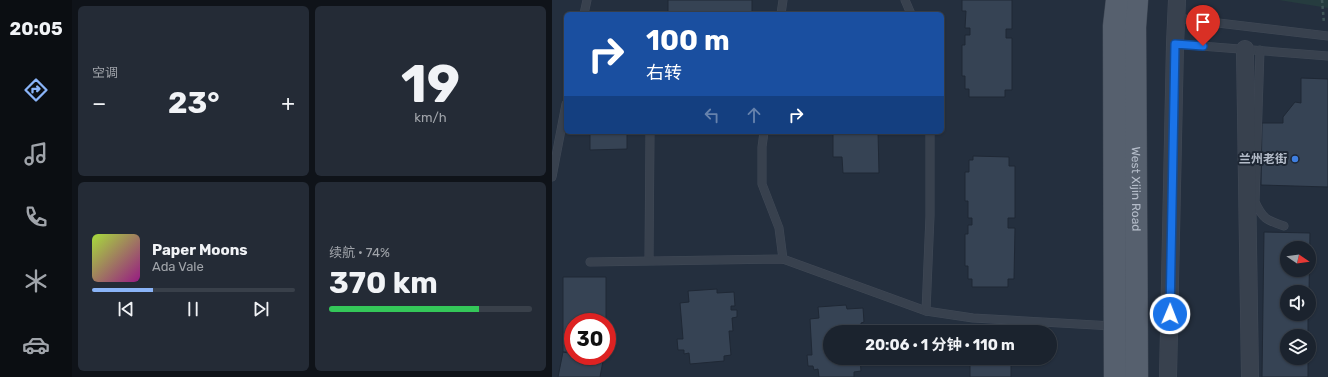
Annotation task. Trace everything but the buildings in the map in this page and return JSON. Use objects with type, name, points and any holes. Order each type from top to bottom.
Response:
[{"type":"main road","name":"West Xijin Road","points":[[1115,377],[1114,26],[1117,0]]},
{"type":"main road","name":"West Xijin Road","points":[[1137,0],[1135,35],[1137,377]]},
{"type":"street","points":[[1168,377],[1177,0]]},
{"type":"street","points":[[1250,377],[1253,50]]},
{"type":"lane","points":[[584,12],[587,0]]},
{"type":"lane","points":[[781,12],[783,0]]},
{"type":"lane","points":[[905,0],[910,12]]},
{"type":"lane","points":[[1176,18],[1328,36]]},
{"type":"lane","points":[[1175,44],[1328,56]]},
{"type":"lane","points":[[1253,50],[1255,202],[1261,215],[1271,222],[1284,226]]},
{"type":"lane","points":[[552,177],[564,114]]},
{"type":"lane","points":[[650,134],[650,260]]},
{"type":"lane","points":[[764,134],[762,147],[762,184],[779,228],[783,259]]},
{"type":"lane","points":[[926,311],[930,216],[930,134]]},
{"type":"lane","points":[[590,262],[783,259],[926,311],[973,318],[1115,326]]},
{"type":"green space","points":[[1279,0],[1328,0],[1328,8]]},
{"type":"place","name":"兰州老街","points":[[1295,159]]},
{"type":"route","points":[[1170,314],[1175,44],[1203,46]]}]
